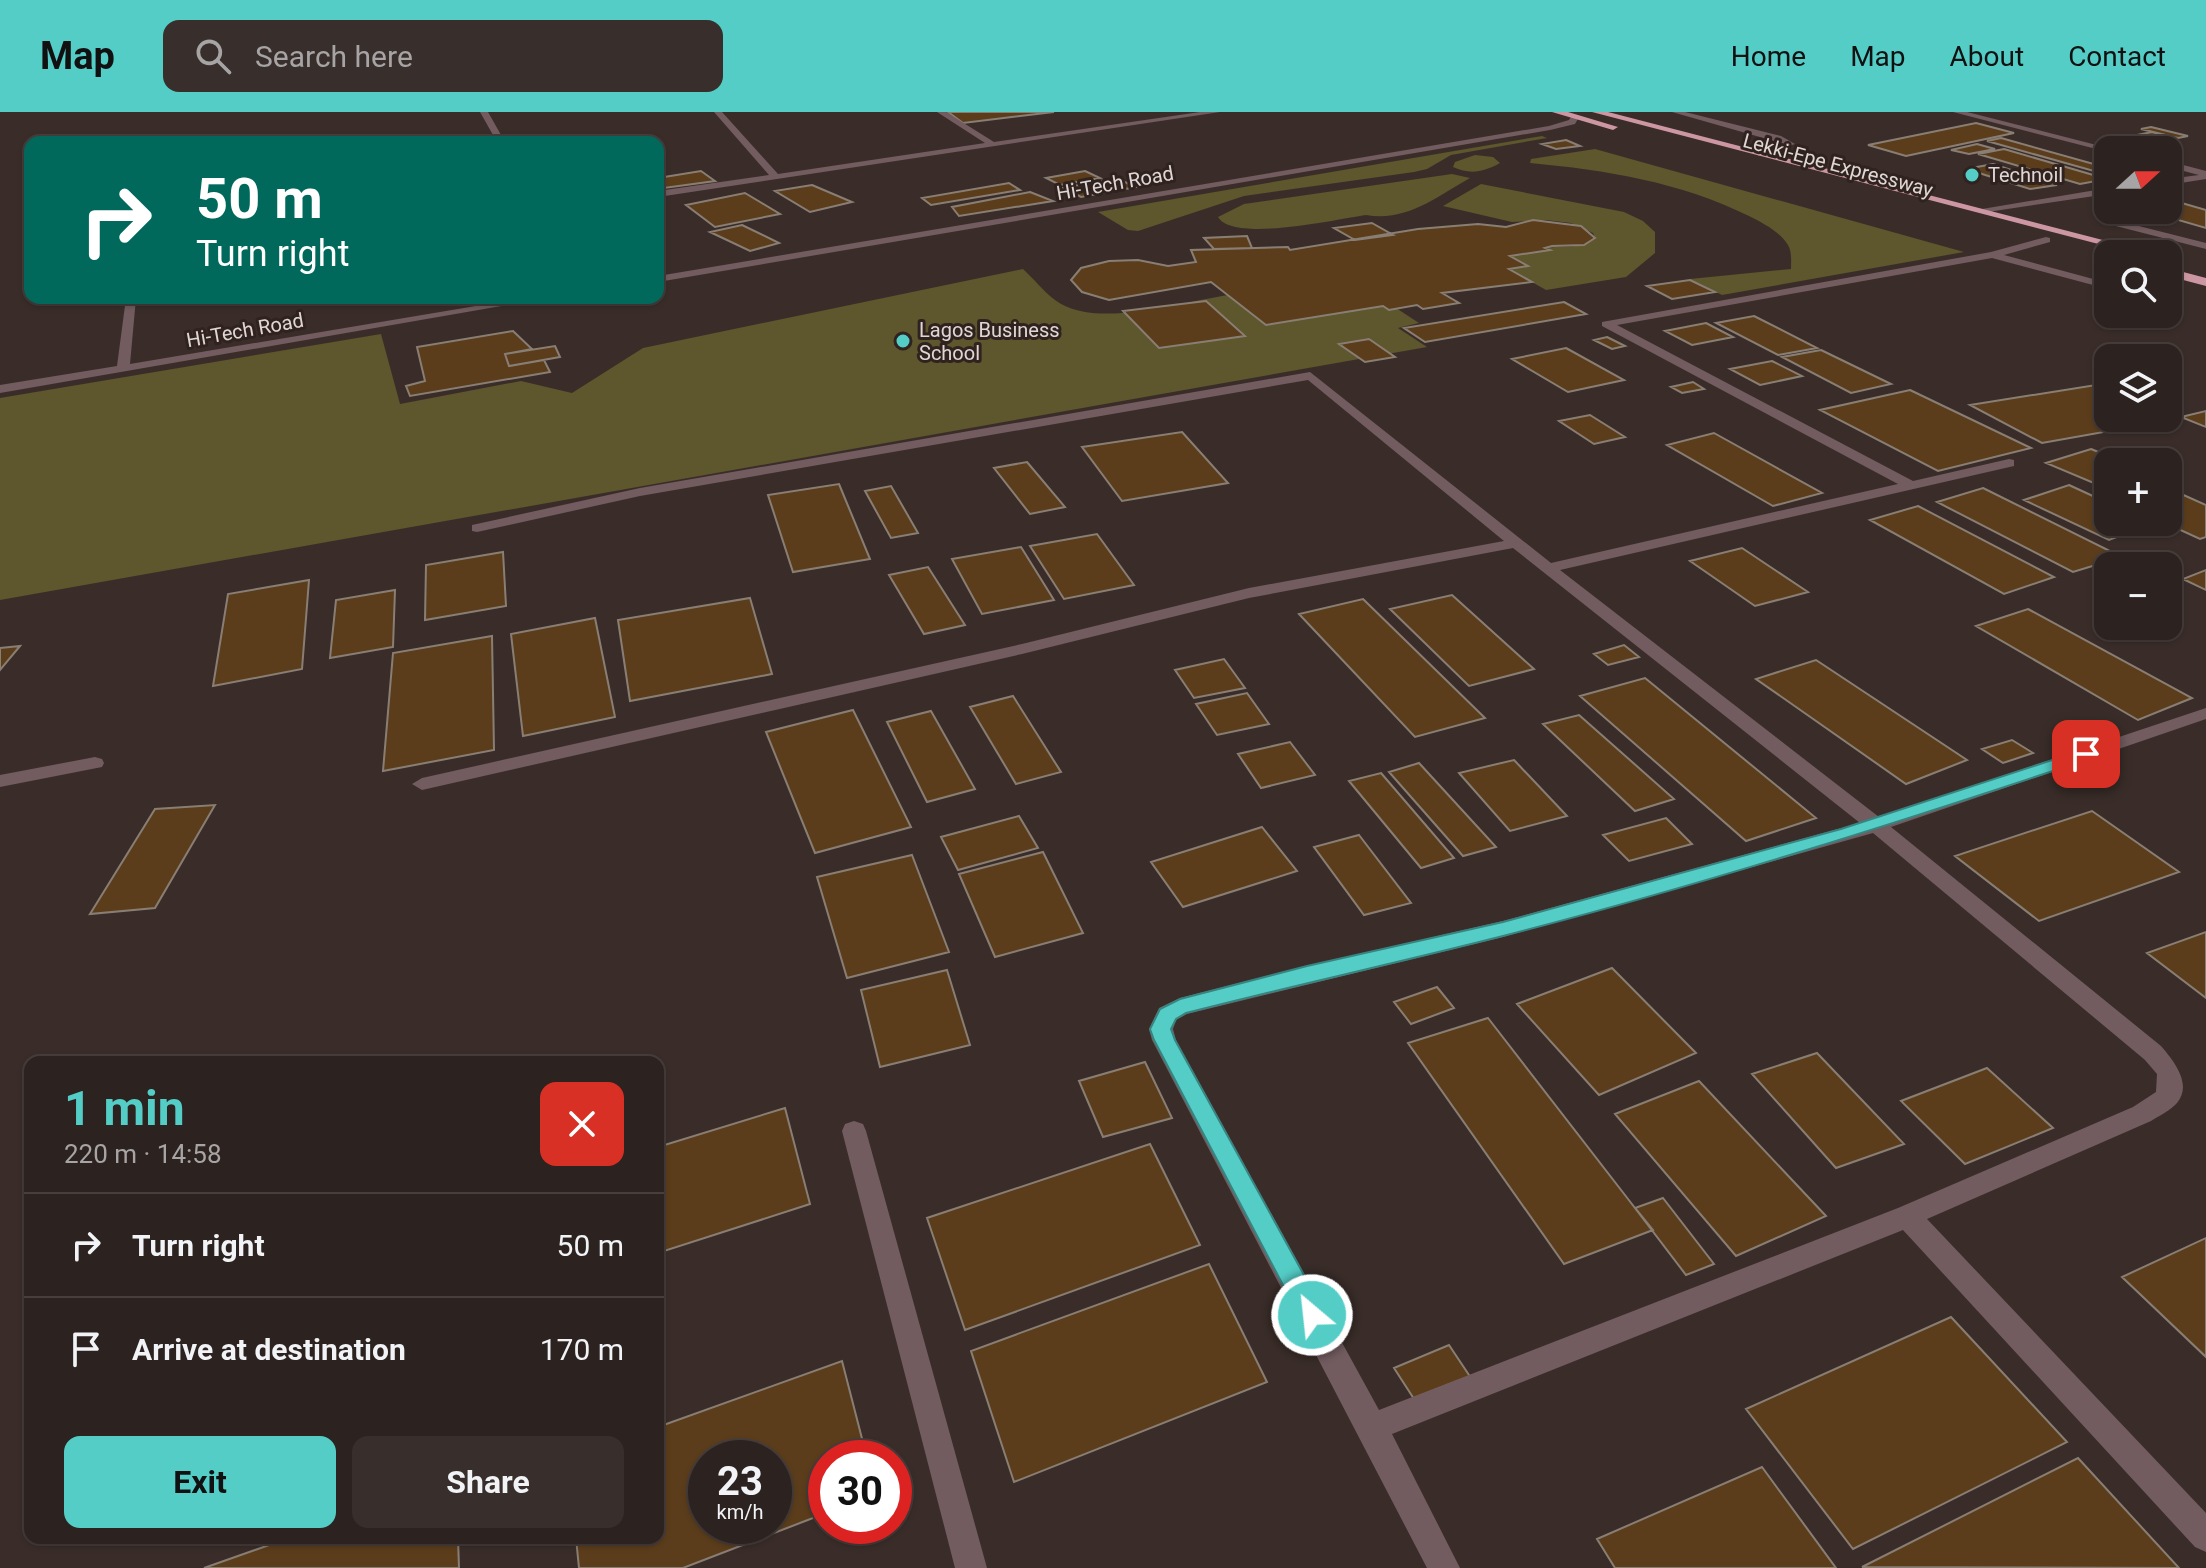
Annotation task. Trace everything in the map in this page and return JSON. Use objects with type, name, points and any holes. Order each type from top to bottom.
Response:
[{"type":"highway","name":"Lekki-Epe Expressway","points":[[1557,112],[2094,252]]},
{"type":"highway","name":"Lekki-Epe Expressway","points":[[1604,113],[2097,240]]},
{"type":"highway","points":[[2182,262],[2206,268]]},
{"type":"highway","points":[[2182,276],[2206,282]]},
{"type":"street","points":[[484,112],[498,136]]},
{"type":"street","points":[[718,112],[776,177]]},
{"type":"street","points":[[941,112],[993,145]]},
{"type":"street","points":[[664,193],[1216,112]]},
{"type":"street","points":[[1676,112],[1791,144],[1761,154]]},
{"type":"street","points":[[1957,112],[2094,146]]},
{"type":"street","name":"Hi-Tech Road","points":[[664,278],[1550,128],[1572,122],[1575,117]]},
{"type":"street","points":[[2182,168],[2206,175]]},
{"type":"street","points":[[2182,179],[2206,175]]},
{"type":"street","points":[[1981,210],[2094,193]]},
{"type":"street","points":[[2119,224],[2206,246]]},
{"type":"street","points":[[1912,486],[1606,324],[1992,255],[2046,240]]},
{"type":"street","points":[[1992,255],[2094,282]]},
{"type":"street","points":[[123,368],[130,304]]},
{"type":"street","name":"Hi-Tech Road","points":[[0,389],[507,304]]},
{"type":"street","points":[[477,528],[640,492],[1310,376],[1516,543],[1876,825],[2153,1053],[2169,1072],[2168,1097],[2142,1114],[1907,1216],[1372,1427]]},
{"type":"street","points":[[1548,568],[2009,463]]},
{"type":"street","points":[[422,784],[1022,649],[1249,593],[1516,543]]},
{"type":"street","points":[[1444,1568],[1372,1427],[1164,1040],[1161,1029],[1167,1014],[1180,1007],[1307,974],[1503,929],[1876,825],[2206,713]]},
{"type":"street","points":[[0,781],[95,763]]},
{"type":"street","points":[[854,1131],[971,1568]]},
{"type":"street","points":[[1907,1216],[2206,1536]]},
{"type":"shaded area","points":[[1542,136],[1547,138],[1451,155],[1427,169],[1414,172],[1244,196],[1138,231],[1128,230],[1098,212]]},
{"type":"shaded area","points":[[1595,149],[1964,252],[1722,295],[1690,279],[1791,269],[1790,251],[1785,240],[1749,216],[1696,194],[1642,179],[1530,163],[1531,159]]},
{"type":"shaded area","points":[[1475,155],[1493,157],[1500,163],[1477,171],[1453,167],[1455,162]]},
{"type":"shaded area","points":[[1452,174],[1470,178],[1421,206],[1395,215],[1366,215],[1264,229],[1228,225],[1218,217],[1244,204]]},
{"type":"shaded area","points":[[1481,184],[1624,212],[1643,221],[1655,232],[1655,253],[1626,277],[1546,290],[1509,269],[1510,256],[1584,244],[1595,238],[1593,233],[1571,223],[1546,220],[1512,222],[1443,206]]},
{"type":"shaded area","points":[[1023,269],[1055,300],[1072,309],[1092,313],[1163,308],[1228,295],[1266,325],[1383,306],[1389,310],[1396,308],[1419,323],[1398,328],[1427,347],[0,600],[0,398],[381,334],[400,404],[521,381],[572,393],[643,348]]},
{"type":"building","points":[[948,112],[1054,112],[963,123]]},
{"type":"building","points":[[1976,123],[2014,133],[1906,156],[1868,145]]},
{"type":"building","points":[[2151,127],[2188,136],[2170,136],[2141,129]]},
{"type":"building","points":[[2152,132],[2165,136],[2132,136]]},
{"type":"building","points":[[2001,138],[2094,164],[2094,171],[1987,141]]},
{"type":"building","points":[[1566,140],[1580,146],[1556,149],[1542,144]]},
{"type":"building","points":[[1977,144],[1995,149],[1969,154],[1951,150]]},
{"type":"building","points":[[2004,149],[2094,175],[2094,181],[2080,184],[1978,154]]},
{"type":"building","points":[[1993,164],[2057,185],[2030,189],[1966,169]]},
{"type":"building","points":[[701,171],[715,181],[664,188],[664,177]]},
{"type":"building","points":[[1085,171],[1100,178],[1060,185],[1046,178]]},
{"type":"building","points":[[1116,178],[1136,187],[1081,197],[1063,188]]},
{"type":"building","points":[[1009,183],[1020,190],[931,205],[922,198]]},
{"type":"building","points":[[812,185],[852,202],[810,212],[775,191]]},
{"type":"building","points":[[1030,192],[1053,201],[959,216],[952,207]]},
{"type":"building","points":[[745,193],[780,214],[715,227],[686,205]]},
{"type":"building","points":[[2182,203],[2206,210],[2206,228],[2182,221]]},
{"type":"building","points":[[1533,220],[1581,226],[1595,238],[1584,245],[1552,246],[1545,248],[1550,250],[1510,256],[1528,266],[1509,269],[1532,282],[1442,293],[1459,303],[1423,309],[1417,305],[1389,310],[1383,306],[1266,325],[1211,282],[1109,300],[1082,292],[1071,280],[1081,268],[1109,261],[1138,260],[1168,266],[1196,262],[1191,250],[1288,247],[1290,250],[1418,229],[1478,224],[1506,227]]},
{"type":"building","points":[[1372,223],[1393,235],[1355,240],[1334,228]]},
{"type":"building","points":[[742,225],[779,243],[750,251],[710,232]]},
{"type":"building","points":[[1247,236],[1252,248],[1214,249],[1204,238]]},
{"type":"building","points":[[1690,280],[1715,292],[1672,299],[1647,286]]},
{"type":"building","points":[[1206,301],[1245,336],[1159,348],[1123,311]]},
{"type":"building","points":[[1564,302],[1586,314],[1425,342],[1404,328]]},
{"type":"building","points":[[1754,316],[1817,348],[1778,355],[1716,323]]},
{"type":"building","points":[[1706,323],[1733,337],[1692,345],[1665,331]]},
{"type":"building","points":[[513,331],[532,349],[505,354],[509,366],[544,360],[550,372],[410,396],[406,386],[425,381],[417,347]]},
{"type":"building","points":[[1607,337],[1625,346],[1612,349],[1594,340]]},
{"type":"building","points":[[1369,339],[1395,357],[1365,362],[1339,344]]},
{"type":"building","points":[[555,346],[560,357],[509,366],[505,354]]},
{"type":"building","points":[[1566,348],[1624,380],[1568,392],[1512,359]]},
{"type":"building","points":[[1821,350],[1891,384],[1851,393],[1782,357]]},
{"type":"building","points":[[1772,361],[1802,376],[1760,385],[1730,369]]},
{"type":"building","points":[[1693,382],[1704,389],[1682,393],[1671,387]]},
{"type":"building","points":[[2094,385],[2094,432],[2104,432],[2042,443],[1970,405]]},
{"type":"building","points":[[1910,390],[2031,448],[1938,471],[1820,410]]},
{"type":"building","points":[[2206,411],[2206,427],[2182,417]]},
{"type":"building","points":[[1590,415],[1625,437],[1594,444],[1559,421]]},
{"type":"building","points":[[1182,432],[1228,483],[1122,501],[1082,447]]},
{"type":"building","points":[[1714,433],[1822,493],[1773,506],[1667,445]]},
{"type":"building","points":[[2094,450],[2094,483],[2046,463]]},
{"type":"building","points":[[1027,462],[1065,507],[1030,514],[994,468]]},
{"type":"building","points":[[839,484],[870,559],[793,572],[768,495]]},
{"type":"building","points":[[2069,485],[2094,497],[2094,533],[2024,500]]},
{"type":"building","points":[[891,486],[918,533],[891,538],[865,491]]},
{"type":"building","points":[[1983,488],[2112,552],[2094,552],[2094,566],[2073,572],[1937,502]]},
{"type":"building","points":[[2182,494],[2206,505],[2206,537],[2200,539],[2182,531]]},
{"type":"building","points":[[1918,506],[2054,577],[2004,594],[1870,520]]},
{"type":"building","points":[[1097,534],[1134,585],[1064,599],[1030,546]]},
{"type":"building","points":[[1021,547],[1054,600],[982,614],[952,559]]},
{"type":"building","points":[[1742,548],[1808,592],[1755,606],[1690,561]]},
{"type":"building","points":[[503,552],[506,606],[425,620],[426,565]]},
{"type":"building","points":[[928,567],[965,625],[924,634],[889,575]]},
{"type":"building","points":[[2206,570],[2206,590],[2183,579]]},
{"type":"building","points":[[309,580],[302,669],[213,686],[228,594]]},
{"type":"building","points":[[395,590],[393,647],[330,658],[336,600]]},
{"type":"building","points":[[1452,595],[1534,669],[1469,686],[1390,609]]},
{"type":"building","points":[[750,598],[772,674],[630,701],[618,620]]},
{"type":"building","points":[[1363,599],[1485,718],[1415,737],[1299,614]]},
{"type":"building","points":[[2028,609],[2192,698],[2138,720],[1976,626]]},
{"type":"building","points":[[595,618],[615,717],[523,736],[511,634]]},
{"type":"building","points":[[492,636],[494,750],[383,771],[393,653]]},
{"type":"building","points":[[1624,645],[1639,657],[1608,665],[1594,654]]},
{"type":"building","points":[[20,646],[0,670],[0,648]]},
{"type":"building","points":[[1224,659],[1245,688],[1194,698],[1175,670]]},
{"type":"building","points":[[1816,660],[1967,760],[1906,784],[1756,679]]},
{"type":"building","points":[[1645,678],[1816,818],[1746,841],[1580,696]]},
{"type":"building","points":[[1247,693],[1269,724],[1217,735],[1196,704]]},
{"type":"building","points":[[1013,696],[1061,772],[1016,784],[970,707]]},
{"type":"building","points":[[853,710],[911,827],[815,853],[766,732]]},
{"type":"building","points":[[931,711],[975,789],[927,802],[887,722]]},
{"type":"building","points":[[1579,715],[1674,799],[1635,811],[1543,724]]},
{"type":"building","points":[[2012,740],[2033,753],[2003,763],[1982,749]]},
{"type":"building","points":[[1290,742],[1315,775],[1261,788],[1238,754]]},
{"type":"building","points":[[1514,760],[1567,816],[1510,831],[1459,773]]},
{"type":"building","points":[[1419,763],[1496,847],[1463,856],[1389,772]]},
{"type":"building","points":[[1381,773],[1454,858],[1421,868],[1349,781]]},
{"type":"building","points":[[215,805],[155,908],[90,914],[155,809]]},
{"type":"building","points":[[2092,811],[2179,872],[2039,921],[1955,856]]},
{"type":"building","points":[[1019,816],[1038,848],[958,870],[941,837]]},
{"type":"building","points":[[1666,818],[1692,844],[1629,861],[1603,835]]},
{"type":"building","points":[[1262,827],[1297,871],[1183,907],[1151,862]]},
{"type":"building","points":[[1359,835],[1411,903],[1364,915],[1314,847]]},
{"type":"building","points":[[1043,852],[1083,933],[995,957],[959,874]]},
{"type":"building","points":[[912,855],[949,952],[847,978],[817,877]]},
{"type":"building","points":[[2206,932],[2206,998],[2147,953]]},
{"type":"building","points":[[1612,968],[1696,1053],[1599,1095],[1517,1004]]},
{"type":"building","points":[[947,970],[970,1045],[880,1067],[861,990]]},
{"type":"building","points":[[1437,987],[1454,1008],[1411,1024],[1394,1002]]},
{"type":"building","points":[[1488,1018],[1653,1230],[1564,1264],[1408,1043]]},
{"type":"building","points":[[1817,1053],[1904,1144],[1836,1168],[1752,1074]]},
{"type":"building","points":[[1145,1062],[1172,1118],[1103,1137],[1079,1081]]},
{"type":"building","points":[[1987,1068],[2053,1128],[1965,1164],[1901,1101]]},
{"type":"building","points":[[1699,1081],[1826,1216],[1736,1256],[1615,1114]]},
{"type":"building","points":[[785,1108],[810,1204],[664,1251],[664,1145]]},
{"type":"building","points":[[1150,1144],[1200,1245],[965,1330],[927,1218]]},
{"type":"building","points":[[1663,1198],[1714,1264],[1686,1275],[1635,1208]]},
{"type":"building","points":[[2206,1238],[2206,1357],[2122,1277]]},
{"type":"building","points":[[1209,1264],[1267,1382],[1014,1482],[971,1351]]},
{"type":"building","points":[[1951,1317],[2067,1442],[1853,1549],[1746,1409]]},
{"type":"building","points":[[1449,1345],[1471,1378],[1416,1402],[1394,1368]]},
{"type":"building","points":[[842,1361],[862,1440],[808,1440],[808,1520],[792,1526],[792,1440],[688,1440],[688,1544],[745,1544],[683,1568],[579,1568],[577,1544],[664,1544],[664,1425]]},
{"type":"building","points":[[2078,1458],[2179,1568],[1862,1567]]},
{"type":"building","points":[[1762,1467],[1836,1568],[1615,1568],[1597,1539]]},
{"type":"building","points":[[272,1544],[458,1544],[459,1568],[204,1568]]},
{"type":"place","name":"Technoil","points":[[1972,175]]},
{"type":"place","name":"Lagos Business School","points":[[903,341]]},
{"type":"route","points":[[1312,1315],[1164,1040],[1161,1029],[1167,1014],[1180,1007],[1307,974],[1503,929],[1876,825],[2086,754]]}]
